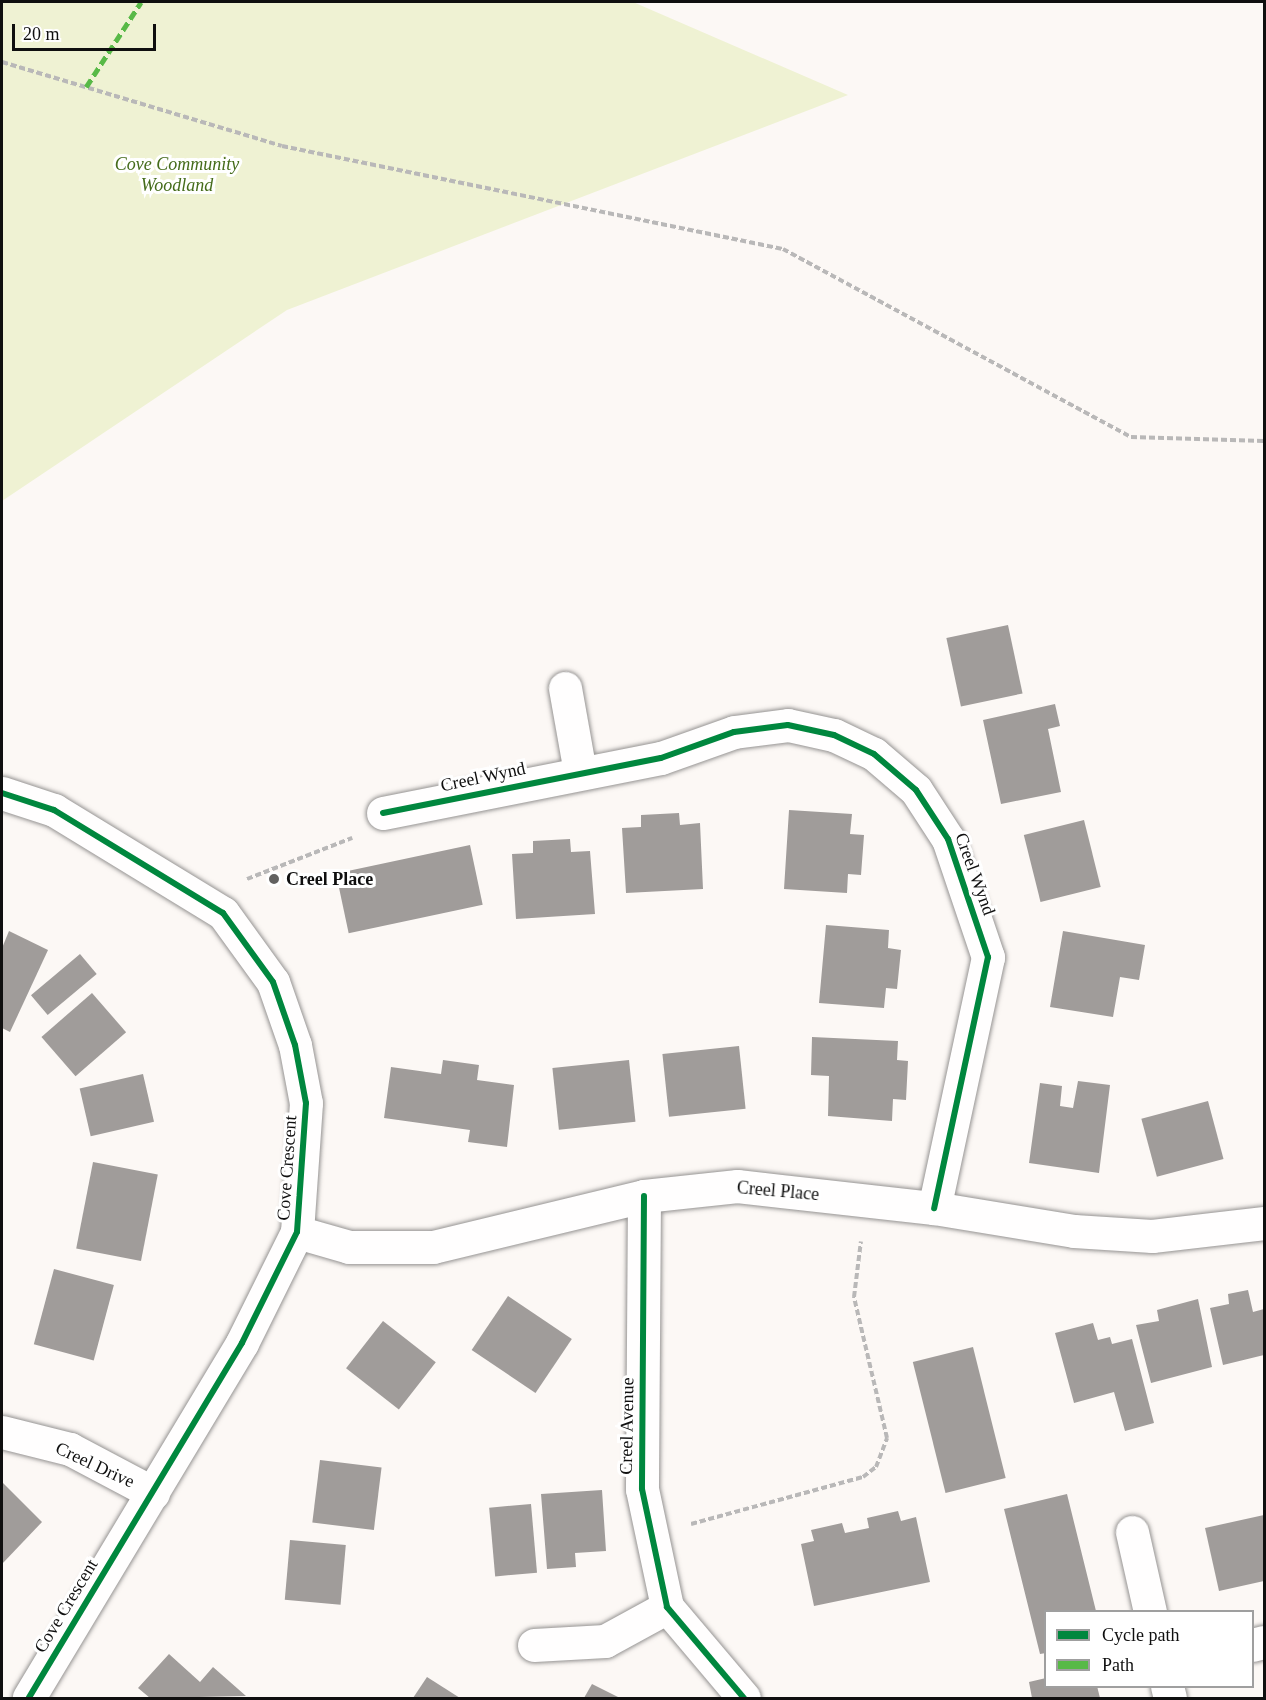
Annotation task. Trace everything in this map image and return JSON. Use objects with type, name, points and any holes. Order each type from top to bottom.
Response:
[{"type":"street","points":[[565,688],[580,772]]},
{"type":"street","name":"Creel Wynd","points":[[383,813],[580,772],[661,758],[734,732],[788,725],[834,735],[874,754],[916,790],[948,839],[988,957],[934,1208]]},
{"type":"street","name":"Cove Crescent","points":[[2,793],[54,810],[223,912],[273,982],[295,1045],[306,1103],[297,1232],[242,1343],[29,1698]]},
{"type":"street","name":"Creel Place","points":[[297,1232],[349,1247],[434,1247],[644,1196],[737,1186],[934,1208],[1074,1231],[1152,1236],[1264,1223]]},
{"type":"street","name":"Creel Avenue","points":[[644,1196],[642,1489],[667,1607],[744,1698]]},
{"type":"street","name":"Creel Drive","points":[[2,1432],[70,1449],[153,1493]]},
{"type":"street","points":[[1132,1532],[1150,1610]]},
{"type":"street","points":[[534,1645],[605,1641],[667,1607]]},
{"type":"path","points":[[2,62],[282,146],[783,249],[1131,437],[1264,441]]},
{"type":"path","points":[[200,897],[354,837],[383,813]]},
{"type":"path","points":[[653,1535],[863,1477],[876,1467],[887,1438],[854,1297],[866,1200]]},
{"type":"green space","name":"Cove Community Woodland","points":[[2,2],[633,2],[848,95],[287,310],[2,501]]},
{"type":"building","points":[[1008,625],[1023,693],[961,707],[946,638]]},
{"type":"building","points":[[1055,704],[1060,726],[1048,729],[1061,792],[1001,804],[983,720]]},
{"type":"building","points":[[789,810],[852,814],[850,834],[864,835],[861,875],[848,874],[847,893],[784,889]]},
{"type":"building","points":[[679,813],[680,825],[700,823],[703,889],[626,893],[622,828],[641,827],[641,815]]},
{"type":"building","points":[[1084,820],[1101,887],[1041,902],[1024,835]]},
{"type":"building","points":[[570,839],[571,852],[590,851],[595,914],[516,919],[512,854],[533,853],[533,841]]},
{"type":"building","points":[[470,845],[483,905],[349,933],[336,873]]},
{"type":"building","points":[[826,925],[889,930],[888,948],[901,950],[897,989],[886,988],[884,1008],[819,1003]]},
{"type":"building","points":[[9,931],[48,950],[10,1032],[2,1028],[2,948]]},
{"type":"building","points":[[1063,931],[1145,945],[1139,980],[1120,977],[1113,1017],[1050,1007]]},
{"type":"building","points":[[80,954],[97,974],[48,1015],[31,995]]},
{"type":"building","points":[[92,993],[126,1032],[76,1076],[41,1037]]},
{"type":"building","points":[[812,1037],[898,1041],[897,1060],[908,1061],[906,1100],[893,1099],[892,1121],[828,1116],[829,1076],[811,1075]]},
{"type":"building","points":[[739,1046],[746,1109],[669,1117],[662,1054]]},
{"type":"building","points":[[443,1060],[479,1065],[477,1080],[514,1085],[507,1147],[468,1142],[470,1130],[384,1118],[391,1067],[441,1074]]},
{"type":"building","points":[[629,1060],[635,1122],[559,1130],[552,1068]]},
{"type":"building","points":[[143,1074],[154,1122],[91,1136],[80,1089]]},
{"type":"building","points":[[1078,1081],[1110,1085],[1099,1173],[1029,1163],[1040,1083],[1062,1086],[1060,1106],[1073,1108]]},
{"type":"building","points":[[1208,1101],[1224,1159],[1157,1177],[1141,1119]]},
{"type":"building","points":[[93,1162],[158,1175],[141,1261],[76,1248]]},
{"type":"building","points":[[54,1269],[114,1285],[94,1360],[34,1344]]},
{"type":"building","points":[[1248,1290],[1253,1312],[1264,1309],[1264,1355],[1223,1365],[1210,1308],[1229,1304],[1228,1294]]},
{"type":"building","points":[[508,1296],[572,1339],[535,1393],[472,1350]]},
{"type":"building","points":[[1198,1299],[1212,1367],[1151,1383],[1136,1325],[1159,1321],[1157,1310]]},
{"type":"building","points":[[383,1321],[436,1362],[399,1410],[346,1368]]},
{"type":"building","points":[[1093,1323],[1098,1340],[1110,1337],[1112,1344],[1132,1339],[1154,1423],[1125,1431],[1114,1392],[1074,1403],[1055,1333]]},
{"type":"building","points":[[973,1347],[1006,1478],[946,1493],[913,1362]]},
{"type":"building","points":[[320,1460],[382,1468],[374,1530],[312,1523]]},
{"type":"building","points":[[2,1482],[42,1522],[2,1564]]},
{"type":"building","points":[[602,1490],[606,1551],[575,1553],[576,1567],[547,1569],[541,1494]]},
{"type":"building","points":[[1067,1494],[1096,1610],[1044,1610],[1044,1653],[1040,1654],[1004,1509]]},
{"type":"building","points":[[531,1504],[537,1573],[495,1576],[489,1508]]},
{"type":"building","points":[[898,1511],[901,1521],[916,1517],[930,1582],[814,1606],[801,1544],[814,1541],[811,1530],[842,1523],[845,1533],[869,1528],[867,1518]]},
{"type":"building","points":[[1264,1515],[1264,1581],[1219,1591],[1205,1528]]},
{"type":"building","points":[[290,1540],[346,1545],[341,1605],[285,1600]]},
{"type":"building","points":[[169,1654],[200,1682],[213,1667],[246,1696],[150,1698],[138,1688]]},
{"type":"building","points":[[427,1677],[460,1698],[413,1698]]},
{"type":"building","points":[[1044,1678],[1044,1688],[1098,1688],[1100,1698],[1032,1698],[1029,1682]]},
{"type":"building","points":[[592,1684],[620,1698],[584,1698]]},
{"type":"marked path","points":[[86,87],[141,2]]},
{"type":"cycle path","points":[[383,813],[661,758],[734,732],[788,725],[834,735],[874,754],[916,790],[948,839],[988,957],[934,1208]]},
{"type":"cycle path","points":[[2,793],[54,810],[223,913],[273,982],[295,1045],[306,1103],[297,1232],[242,1343],[29,1698]]},
{"type":"cycle path","points":[[644,1196],[642,1489],[667,1607],[744,1698]]},
{"type":"place","name":"Creel Place","points":[[274,879]]}]
